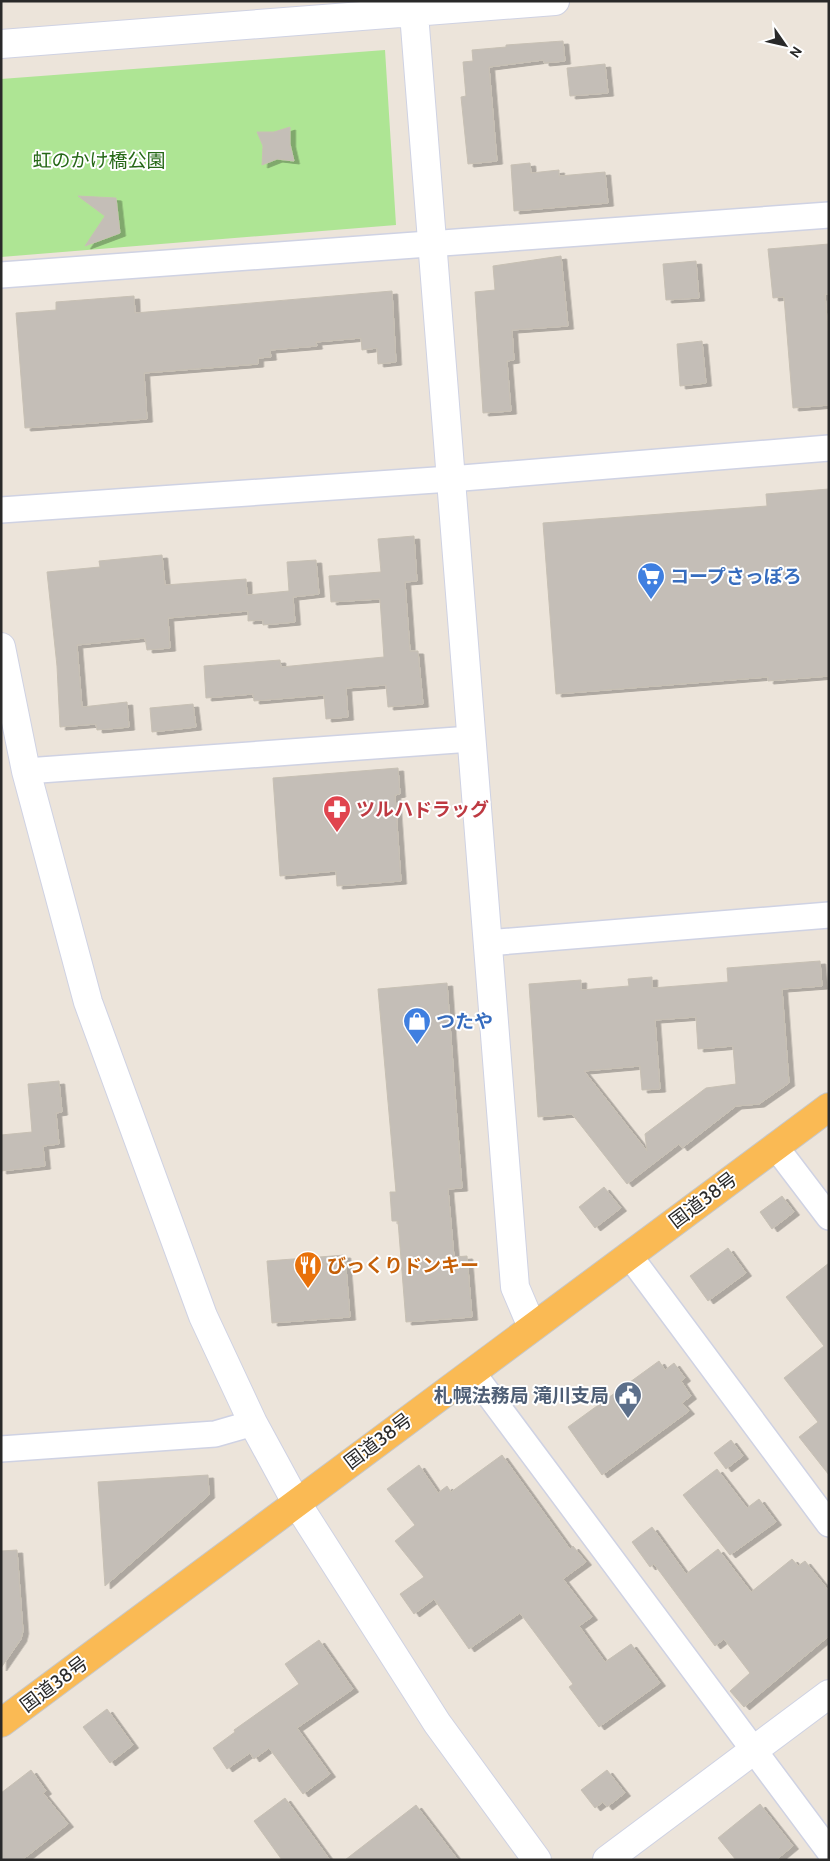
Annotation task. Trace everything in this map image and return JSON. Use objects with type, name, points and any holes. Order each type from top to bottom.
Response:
[{"type":"highway","name":"国道38号","points":[[1,1723],[829,1107]]},
{"type":"street","points":[[1,44],[414,7],[555,1]]},
{"type":"street","points":[[414,7],[515,1287],[532,1327]]},
{"type":"street","points":[[1,275],[829,215]]},
{"type":"street","points":[[1,510],[450,479],[829,448]]},
{"type":"street","points":[[1,647],[26,771],[88,1002],[203,1316],[253,1423],[296,1502],[437,1723],[537,1860]]},
{"type":"street","points":[[26,771],[471,739]]},
{"type":"street","points":[[487,943],[829,915]]},
{"type":"street","points":[[775,1146],[829,1217]]},
{"type":"street","points":[[629,1255],[829,1524]]},
{"type":"street","points":[[472,1372],[829,1851]]},
{"type":"street","points":[[1,1449],[215,1434],[253,1423]]},
{"type":"street","points":[[606,1860],[829,1694]]},
{"type":"green space","name":"虹のかけ橋公園","points":[[385,50],[396,225],[1,257],[1,79]]},
{"type":"building","points":[[563,41],[565,61],[544,63],[543,60],[489,67],[497,161],[468,164],[461,97],[466,96],[463,62],[473,61],[472,50],[506,47],[506,45]]},
{"type":"building","points":[[605,64],[608,93],[570,96],[567,68]]},
{"type":"building","points":[[290,127],[290,144],[294,161],[277,159],[262,165],[263,146],[257,132],[274,132]]},
{"type":"building","points":[[530,163],[531,173],[559,170],[559,176],[605,172],[608,203],[514,211],[511,165]]},
{"type":"building","points":[[78,196],[116,198],[120,233],[85,246],[105,216]]},
{"type":"building","points":[[829,244],[829,294],[825,294],[829,345],[829,405],[793,408],[784,297],[773,298],[768,249]]},
{"type":"building","points":[[561,256],[568,326],[512,330],[514,360],[507,361],[511,411],[483,413],[475,292],[495,290],[493,266]]},
{"type":"building","points":[[696,261],[699,298],[666,300],[663,264]]},
{"type":"building","points":[[392,291],[396,362],[378,364],[377,348],[362,350],[361,338],[316,342],[317,346],[270,350],[271,357],[258,358],[258,364],[144,373],[147,419],[25,428],[16,313],[56,310],[56,302],[134,296],[135,313]]},
{"type":"building","points":[[702,341],[706,383],[680,386],[677,344]]},
{"type":"building","name":"コープさっぽろ","points":[[829,489],[829,676],[768,681],[768,677],[556,694],[543,523],[767,506],[766,494]]},
{"type":"building","points":[[414,536],[417,581],[405,582],[410,651],[418,651],[423,704],[388,707],[386,685],[346,688],[348,717],[326,719],[324,695],[254,701],[253,694],[206,698],[204,666],[280,660],[281,667],[384,657],[380,599],[331,602],[329,576],[381,572],[378,539]]},
{"type":"building","points":[[162,555],[165,585],[246,579],[247,595],[289,591],[287,562],[316,560],[319,594],[293,597],[295,622],[263,625],[263,620],[248,621],[248,611],[168,618],[170,648],[147,650],[145,638],[77,645],[82,707],[127,702],[129,727],[97,730],[96,724],[60,727],[57,666],[47,572],[100,567],[99,561]]},
{"type":"building","points":[[193,704],[196,727],[152,732],[150,708]]},
{"type":"building","name":"ツルハドラッグ","points":[[398,768],[400,794],[395,795],[401,881],[337,886],[336,871],[280,876],[273,778]]},
{"type":"building","points":[[820,961],[822,986],[782,989],[789,1083],[759,1104],[736,1106],[682,1148],[679,1144],[627,1184],[572,1114],[538,1117],[529,984],[581,980],[581,990],[629,986],[628,979],[652,977],[652,988],[728,982],[727,968]],"holes":[[[696,1017],[698,1049],[733,1046],[736,1084],[706,1088],[645,1134],[647,1151],[584,1071],[640,1066],[642,1090],[660,1089],[655,1020]]]},
{"type":"building","points":[[447,983],[462,1188],[448,1189],[454,1257],[467,1256],[472,1317],[406,1322],[398,1221],[392,1221],[390,1192],[396,1192],[378,989]]},
{"type":"building","points":[[59,1081],[62,1112],[56,1113],[59,1144],[43,1146],[45,1166],[1,1171],[1,1135],[32,1132],[28,1084]]},
{"type":"building","points":[[604,1187],[621,1208],[595,1228],[579,1207]]},
{"type":"building","points":[[782,1196],[794,1212],[772,1229],[760,1212]]},
{"type":"building","points":[[728,1248],[746,1273],[708,1301],[690,1276]]},
{"type":"building","name":"びっくりドンキー","points":[[345,1255],[350,1317],[272,1323],[267,1261]]},
{"type":"building","points":[[829,1263],[829,1475],[799,1437],[818,1422],[784,1378],[824,1346],[786,1297]]},
{"type":"building","name":"札幌法務局 滝川支局","points":[[659,1361],[665,1370],[674,1363],[685,1378],[681,1381],[691,1396],[682,1403],[689,1411],[602,1475],[568,1427]]},
{"type":"building","points":[[731,1440],[743,1456],[726,1469],[714,1453]]},
{"type":"building","points":[[502,1455],[570,1549],[573,1546],[586,1562],[563,1579],[592,1617],[579,1626],[605,1662],[631,1644],[660,1683],[599,1727],[569,1687],[573,1684],[520,1613],[469,1649],[434,1599],[414,1614],[400,1594],[424,1577],[395,1541],[415,1525],[387,1489],[419,1465],[438,1493],[447,1486],[451,1492]]},
{"type":"building","points":[[717,1469],[747,1508],[759,1499],[776,1522],[730,1555],[683,1495]]},
{"type":"building","points":[[208,1475],[209,1495],[105,1586],[98,1482]]},
{"type":"building","points":[[652,1527],[686,1574],[718,1549],[751,1592],[792,1559],[798,1566],[805,1561],[829,1591],[829,1636],[744,1707],[730,1691],[750,1673],[724,1639],[715,1646],[654,1564],[650,1567],[632,1542]]},
{"type":"building","points":[[17,1550],[23,1631],[21,1639],[1,1668],[1,1551]]},
{"type":"building","points":[[319,1640],[353,1689],[297,1728],[330,1774],[303,1794],[269,1748],[254,1759],[250,1753],[227,1769],[213,1748],[235,1732],[234,1730],[299,1684],[285,1664]]},
{"type":"building","points":[[107,1709],[133,1745],[110,1763],[83,1727]]},
{"type":"building","points":[[31,1770],[46,1791],[43,1793],[68,1824],[22,1860],[1,1860],[1,1793]]},
{"type":"building","points":[[607,1770],[625,1793],[607,1807],[603,1802],[595,1808],[581,1790]]},
{"type":"building","points":[[285,1798],[330,1860],[282,1860],[254,1821]]},
{"type":"building","points":[[760,1804],[793,1846],[776,1860],[736,1860],[718,1838]]},
{"type":"building","points":[[416,1805],[458,1860],[345,1860]]},
{"type":"place","name":"コープさっぽろ","points":[[651,600]]},
{"type":"place","name":"ツルハドラッグ","points":[[337,833]]},
{"type":"place","name":"つたや","points":[[417,1045]]},
{"type":"place","name":"びっくりドンキー","points":[[308,1289]]},
{"type":"place","name":"札幌法務局 滝川支局","points":[[628,1419]]}]
